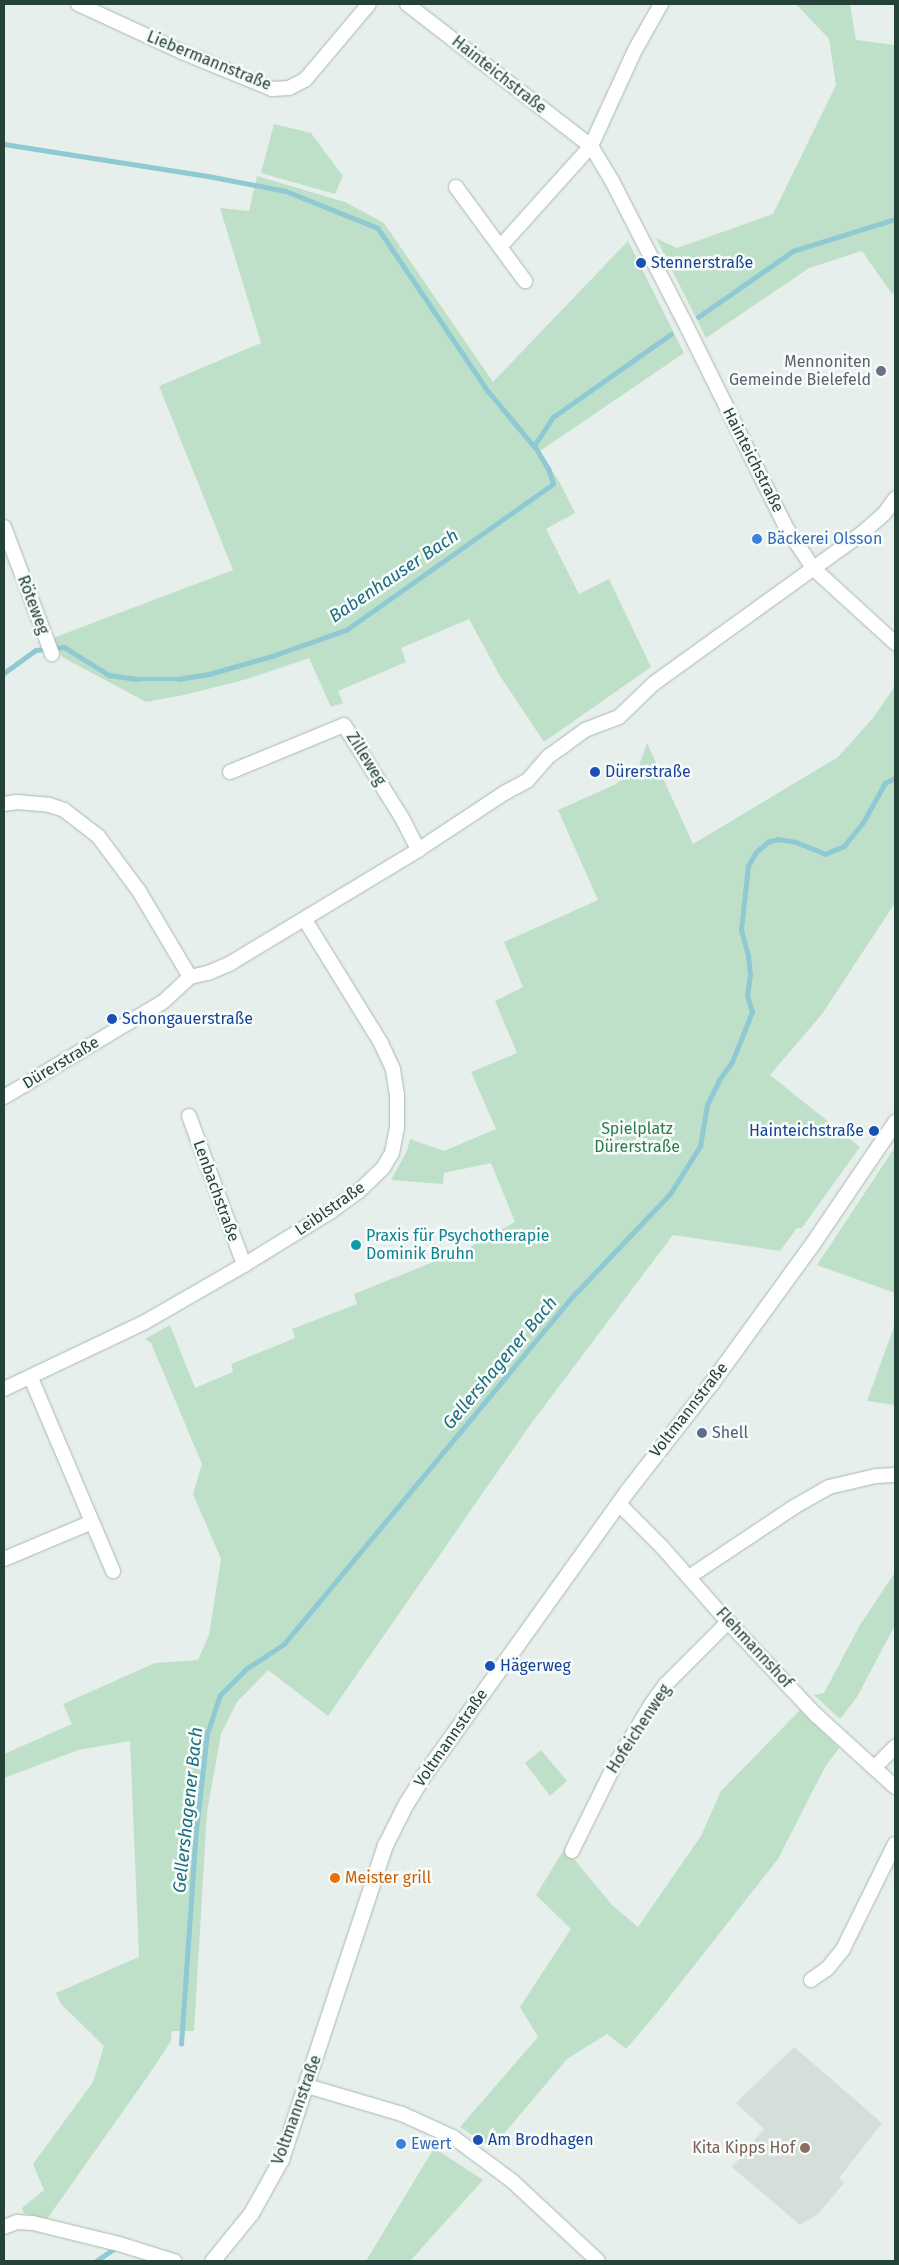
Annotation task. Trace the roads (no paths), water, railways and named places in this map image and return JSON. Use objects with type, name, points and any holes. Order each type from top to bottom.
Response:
[{"type":"street","name":"Liebermannstraße","points":[[78,4],[182,52],[272,89],[289,88],[305,80],[369,4]]},
{"type":"street","name":"Hainteichstraße","points":[[407,4],[591,146],[616,190],[787,529],[814,569],[895,643]]},
{"type":"street","points":[[500,247],[591,146],[635,50],[661,4]]},
{"type":"street","points":[[456,187],[525,281]]},
{"type":"street","name":"Dürerstraße","points":[[4,1097],[163,1002],[190,977],[208,973],[231,963],[418,850],[506,792],[527,782],[549,756],[585,730],[619,717],[653,684],[862,534],[884,514],[895,499]]},
{"type":"street","name":"Röteweg","points":[[4,527],[50,651]]},
{"type":"street","name":"Zilleweg","points":[[230,772],[344,725],[402,818],[418,850]]},
{"type":"street","points":[[4,804],[17,802],[48,805],[64,810],[98,836],[139,891],[190,977]]},
{"type":"street","name":"Leiblstraße","points":[[4,1389],[31,1378],[145,1322],[244,1265],[330,1212],[358,1192],[383,1168],[392,1153],[397,1128],[396,1088],[393,1069],[386,1053],[305,920]]},
{"type":"street","name":"Lenbachstraße","points":[[189,1116],[244,1265]]},
{"type":"street","name":"Voltmannstraße","points":[[212,2261],[251,2213],[268,2186],[289,2140],[381,1857],[405,1805],[425,1773],[619,1504],[766,1307],[895,1122]]},
{"type":"street","points":[[31,1378],[112,1571]]},
{"type":"street","points":[[689,1577],[794,1507],[829,1487],[868,1477],[895,1476]]},
{"type":"street","name":"Flehmannshof","points":[[619,1504],[816,1715],[895,1787]]},
{"type":"street","points":[[4,1559],[92,1522]]},
{"type":"street","name":"Hofeichenweg","points":[[572,1852],[600,1792],[652,1703],[666,1684],[728,1622]]},
{"type":"street","points":[[874,1768],[895,1747]]},
{"type":"street","points":[[811,1980],[827,1969],[843,1949],[895,1844]]},
{"type":"street","points":[[307,2086],[402,2114],[452,2137],[512,2180],[598,2261]]},
{"type":"street","points":[[4,2227],[17,2222],[33,2223],[119,2244],[174,2261]]},
{"type":"waterway","points":[[4,144],[208,176],[286,191],[378,228],[488,391],[534,446]]},
{"type":"waterway","name":"Babenhauser Bach","points":[[698,317],[793,251],[895,219]]},
{"type":"waterway","name":"Babenhauser Bach","points":[[4,673],[36,650],[64,647],[109,675],[137,679],[178,679],[209,674],[272,656],[346,630],[553,484],[548,469],[534,446],[553,417],[671,334]]},
{"type":"waterway","name":"Gellershagener Bach","points":[[181,2044],[196,1830],[207,1734],[220,1695],[246,1669],[284,1644],[574,1295],[670,1194],[700,1146],[707,1105],[719,1080],[732,1062],[752,1012],[747,996],[750,975],[748,956],[741,930],[748,866],[756,852],[768,842],[778,839],[796,842],[825,854],[844,846],[862,824],[885,783],[895,778]]},
{"type":"waterway","name":"Gellershagener Bach","points":[[96,2261],[114,2249]]},
{"type":"place","name":"Stennerstraße","points":[[641,263]]},
{"type":"place","name":"Mennoniten Gemeinde Bielefeld","points":[[881,371]]},
{"type":"place","name":"Bäckerei Olsson","points":[[757,539]]},
{"type":"place","name":"Dürerstraße","points":[[595,772]]},
{"type":"place","name":"Schongauerstraße","points":[[112,1019]]},
{"type":"place","name":"Hainteichstraße","points":[[874,1131]]},
{"type":"place","name":"Praxis für Psychotherapie Dominik Bruhn","points":[[356,1245]]},
{"type":"place","name":"Shell","points":[[702,1433]]},
{"type":"place","name":"Hägerweg","points":[[490,1666]]},
{"type":"place","name":"Meister grill","points":[[335,1878]]},
{"type":"place","name":"Am Brodhagen","points":[[478,2140]]},
{"type":"place","name":"Ewert","points":[[401,2144]]},
{"type":"place","name":"Kita Kipps Hof","points":[[805,2148]]},
{"type":"park label","name":"Spielplatz Dürerstraße","points":[[637,1138]]}]
